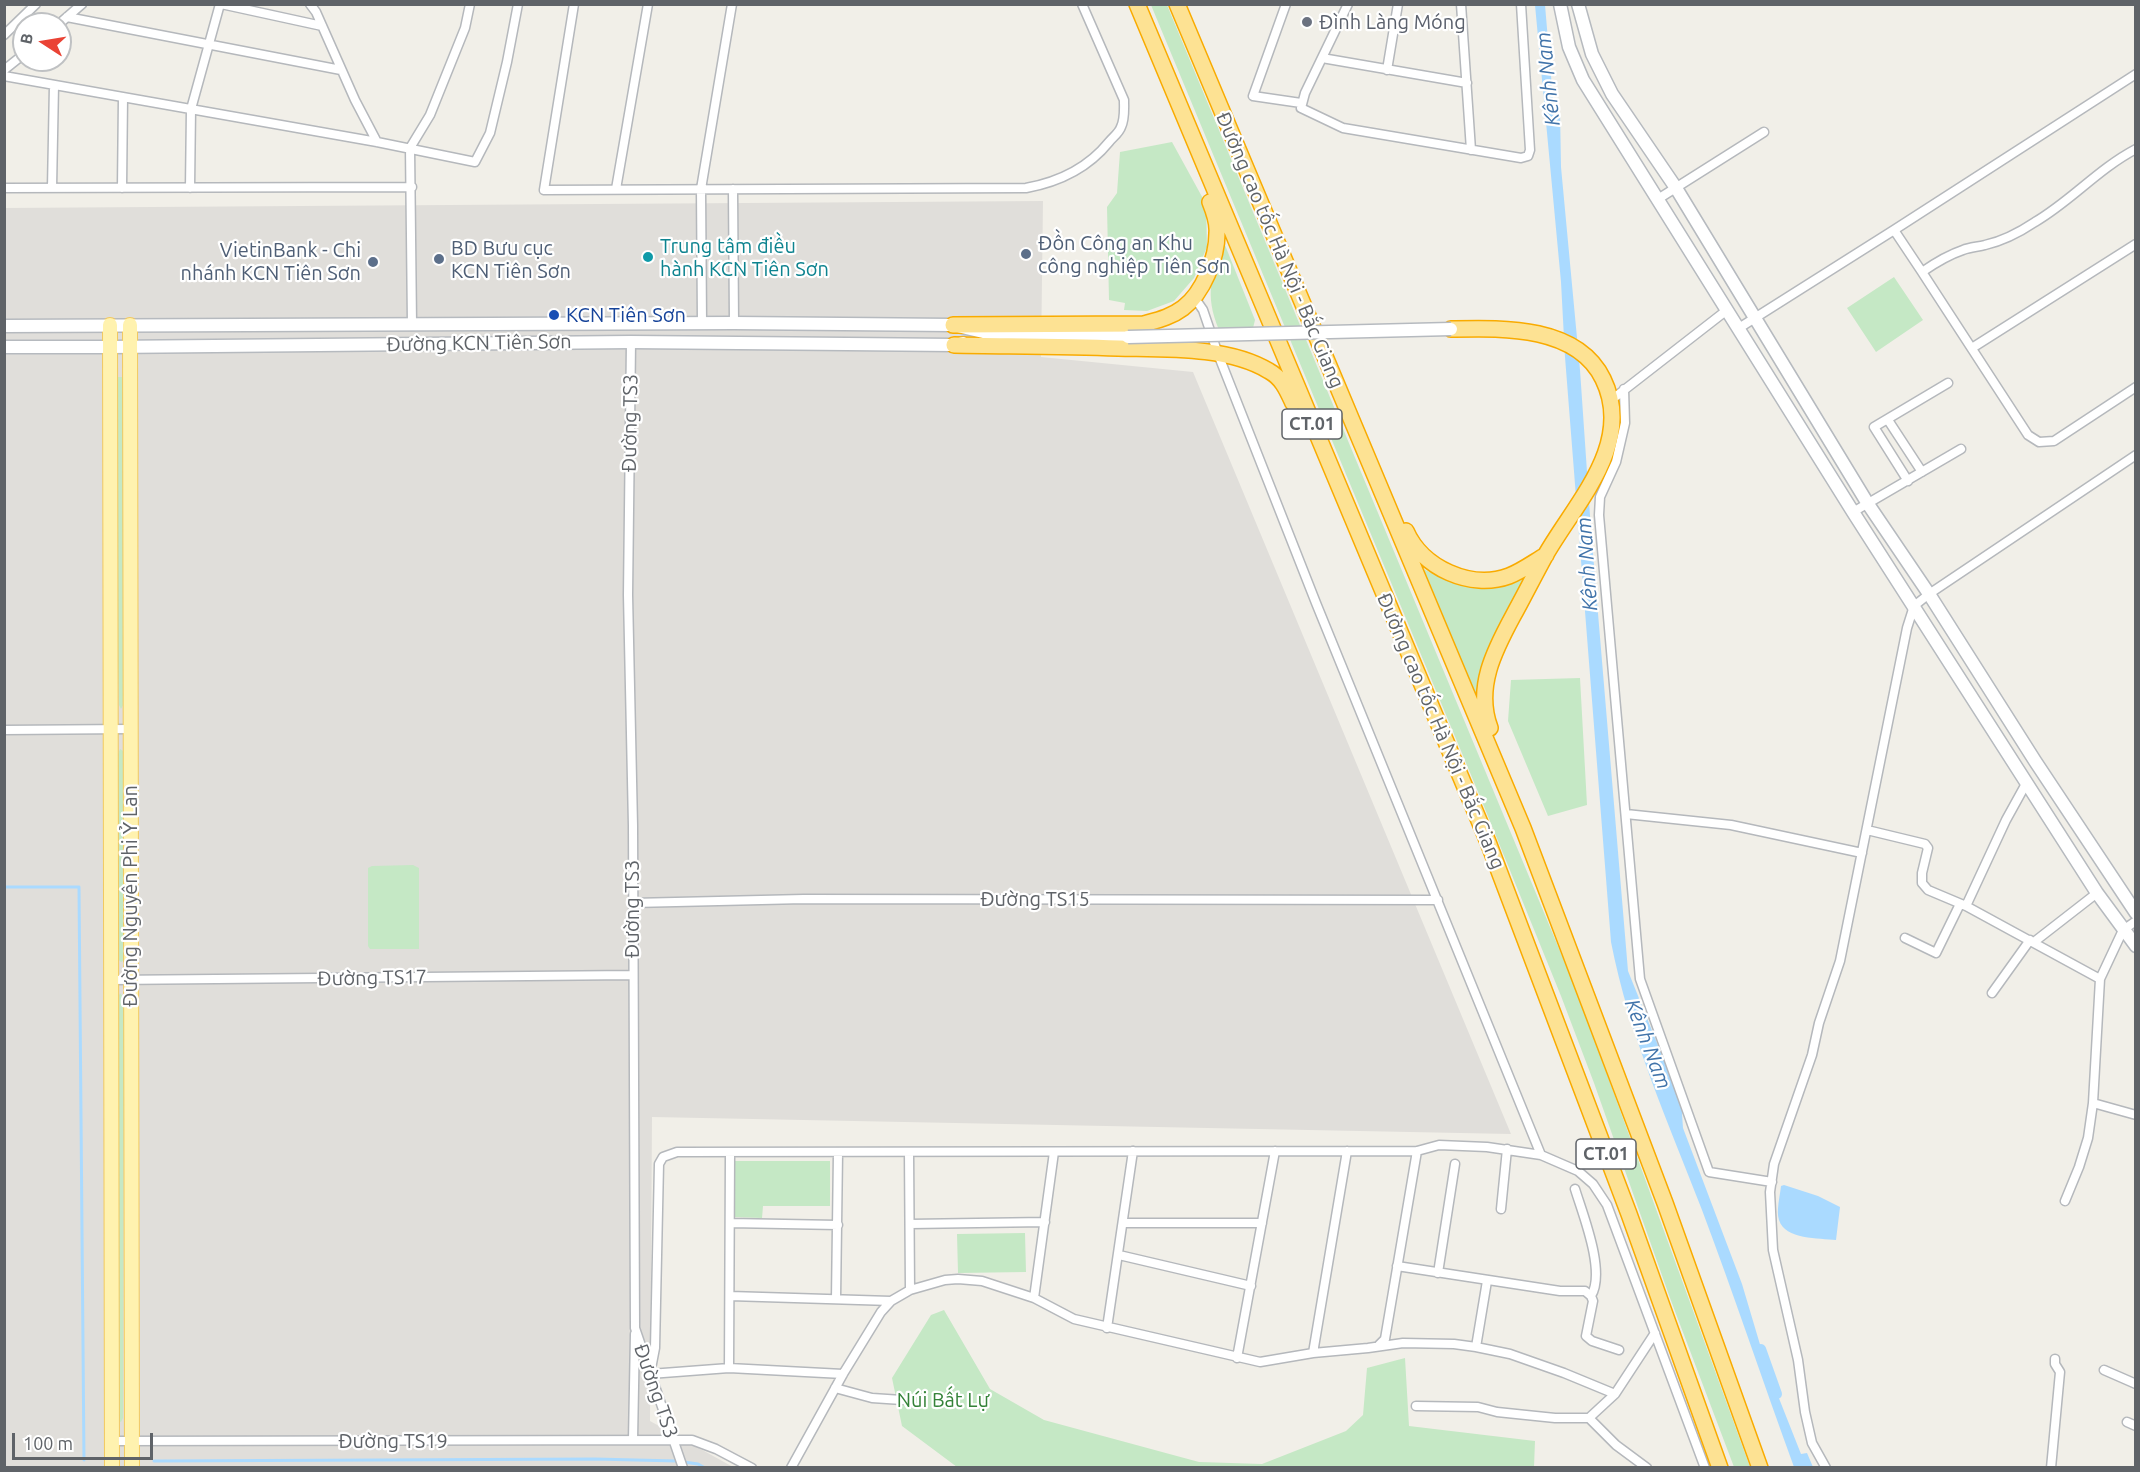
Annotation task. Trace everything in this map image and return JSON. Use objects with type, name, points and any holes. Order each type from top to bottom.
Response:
[{"type":"highway","points":[[953,325],[1144,324],[1163,319],[1183,308],[1203,283],[1216,246],[1218,231],[1214,212],[1134,20],[1130,4]]},
{"type":"highway","name":"Đường cao tốc Hà Nội - Bắc Giang","points":[[1137,4],[1488,842],[1625,1203],[1720,1467]]},
{"type":"highway","name":"Đường cao tốc Hà Nội - Bắc Giang","points":[[1178,4],[1302,305],[1523,828],[1665,1203],[1760,1467]]},
{"type":"highway","points":[[1302,305],[1346,386],[1409,537],[1423,556],[1455,575],[1472,580],[1483,580],[1508,576],[1546,555]]},
{"type":"highway","points":[[1451,329],[1516,331],[1553,338],[1584,355],[1594,365],[1602,376],[1610,401],[1613,419],[1607,450],[1584,497],[1546,555],[1500,642],[1484,691],[1484,712],[1560,903],[1596,1022]]},
{"type":"highway","points":[[954,345],[1162,349],[1218,354],[1252,363],[1281,379],[1297,410],[1449,769],[1488,842]]},
{"type":"main road","points":[[1560,4],[1569,47],[1583,80],[1853,512],[2097,893],[2136,946]]},
{"type":"main road","points":[[1578,4],[1592,54],[1604,80],[1676,188],[1868,504],[2136,913]]},
{"type":"main road","points":[[631,323],[631,342]]},
{"type":"main road","name":"Đường KCN Tiên Sơn","points":[[4,326],[734,323],[953,325],[996,335]]},
{"type":"main road","name":"Đường Nguyên Phi Ỷ Lan","points":[[110,325],[112,1467]]},
{"type":"main road","name":"Đường Nguyên Phi Ỷ Lan","points":[[130,325],[132,1467]]},
{"type":"main road","points":[[996,335],[1128,337],[1451,329]]},
{"type":"main road","name":"Đường KCN Tiên Sơn","points":[[4,347],[631,342],[954,345],[996,335]]},
{"type":"street","points":[[4,35],[36,4]]},
{"type":"street","points":[[190,188],[191,109],[221,4],[322,26]]},
{"type":"street","points":[[310,4],[316,12],[341,70],[377,142]]},
{"type":"street","points":[[412,324],[410,148],[430,115],[465,28],[470,4]]},
{"type":"street","points":[[4,76],[410,148],[476,162],[490,133],[518,4]]},
{"type":"street","points":[[574,4],[544,190],[1026,188],[1047,184],[1084,166],[1121,128],[1124,115],[1124,100],[1082,4]]},
{"type":"street","points":[[616,189],[648,4]]},
{"type":"street","points":[[702,323],[700,189],[732,4]]},
{"type":"street","points":[[1286,4],[1253,96],[1301,103]]},
{"type":"street","points":[[1348,4],[1301,103],[1301,108],[1343,128],[1521,158],[1528,156],[1530,150],[1521,4]]},
{"type":"street","points":[[1387,70],[1398,4]]},
{"type":"street","points":[[1461,4],[1472,150]]},
{"type":"street","points":[[72,18],[341,70]]},
{"type":"street","points":[[1322,58],[1467,83]]},
{"type":"street","points":[[1739,328],[2136,74]]},
{"type":"street","points":[[52,188],[54,85]]},
{"type":"street","points":[[122,188],[123,97]]},
{"type":"street","points":[[1658,199],[1764,132]]},
{"type":"street","points":[[1922,272],[1938,261],[1965,249],[1987,245],[2014,235],[2055,210],[2110,163],[2136,149]]},
{"type":"street","points":[[4,189],[412,187]]},
{"type":"street","points":[[733,189],[734,323]]},
{"type":"street","points":[[1894,230],[2028,435],[2039,442],[2054,441],[2136,387]]},
{"type":"street","points":[[1972,348],[2136,244]]},
{"type":"street","points":[[1194,297],[1203,310],[1218,354],[1316,603],[1541,1155]]},
{"type":"street","points":[[1610,401],[1727,310]]},
{"type":"street","name":"Đường TS3","points":[[631,342],[628,596],[633,903],[635,1328],[682,1467]]},
{"type":"street","points":[[1908,481],[1874,427],[1948,383]]},
{"type":"street","points":[[1624,389],[1625,423],[1616,462],[1600,497],[1599,515],[1640,979],[1709,1172],[1772,1182]]},
{"type":"street","points":[[1888,420],[1922,472]]},
{"type":"street","points":[[1853,512],[1961,449]]},
{"type":"street","points":[[1826,1467],[1812,1443],[1805,1412],[1798,1360],[1773,1250],[1770,1192],[1774,1164],[1812,1055],[1819,1023],[1840,962],[1907,628],[1914,606],[1929,594],[2136,455]]},
{"type":"street","points":[[4,730],[130,729]]},
{"type":"street","points":[[1905,938],[1936,953],[2026,782]]},
{"type":"street","points":[[1626,814],[1731,825],[1862,853]]},
{"type":"street","points":[[1867,830],[1925,844],[1928,848],[1922,883],[1928,890],[1963,905],[2100,979]]},
{"type":"street","points":[[1992,993],[2032,941],[2097,893]]},
{"type":"street","name":"Đường TS15","points":[[633,903],[804,899],[1438,900]]},
{"type":"street","points":[[2065,1201],[2088,1138],[2093,1103],[2100,979],[2123,930],[2136,921]]},
{"type":"street","name":"Đường TS17","points":[[112,980],[632,975]]},
{"type":"street","points":[[2093,1103],[2136,1115]]},
{"type":"street","points":[[843,1374],[729,1368],[651,1374],[655,1348],[659,1164],[663,1157],[677,1152],[1347,1151],[1417,1150],[1439,1145],[1507,1149],[1541,1155],[1578,1171],[1593,1184],[1607,1205],[1705,1467]]},
{"type":"street","points":[[1501,1209],[1507,1149]]},
{"type":"street","points":[[1379,1345],[1385,1339],[1417,1150]]},
{"type":"street","points":[[1107,1328],[1133,1151]]},
{"type":"street","points":[[1237,1358],[1275,1151]]},
{"type":"street","points":[[1313,1353],[1347,1151]]},
{"type":"street","points":[[909,1152],[910,1290]]},
{"type":"street","points":[[1034,1298],[1054,1152]]},
{"type":"street","points":[[729,1368],[730,1153]]},
{"type":"street","points":[[836,1299],[838,1153]]},
{"type":"street","points":[[1438,1273],[1455,1164]]},
{"type":"street","points":[[1575,1189],[1594,1251],[1596,1280],[1591,1296]]},
{"type":"street","points":[[910,1224],[1045,1222]]},
{"type":"street","points":[[730,1223],[838,1224]]},
{"type":"street","points":[[1123,1223],[1262,1223]]},
{"type":"street","points":[[1119,1255],[1251,1287]]},
{"type":"street","points":[[1397,1266],[1560,1291],[1585,1291],[1593,1301],[1586,1336],[1592,1341],[1619,1350]]},
{"type":"street","points":[[791,1467],[881,1312],[891,1300],[910,1290],[945,1280],[969,1279],[1034,1298],[1074,1319],[1260,1362],[1313,1353],[1403,1343],[1476,1347],[1510,1354],[1616,1394]]},
{"type":"street","points":[[1476,1347],[1487,1281]]},
{"type":"street","points":[[730,1296],[891,1300]]},
{"type":"street","points":[[633,1440],[635,1328]]},
{"type":"street","points":[[1416,1406],[1478,1407],[1497,1412],[1555,1418],[1589,1418],[1616,1394],[1655,1333]]},
{"type":"street","points":[[2051,1467],[2060,1372],[2055,1359]]},
{"type":"street","points":[[2104,1370],[2136,1384]]},
{"type":"street","points":[[835,1388],[872,1398],[902,1400]]},
{"type":"street","points":[[1589,1418],[1616,1445],[1647,1467]]},
{"type":"street","name":"Đường TS19","points":[[112,1441],[692,1440],[752,1467]]},
{"type":"shaded area","points":[[1043,201],[1041,357],[1193,372],[1511,1134],[652,1117],[650,1421],[733,1467],[5,1467],[4,208]]},
{"type":"green space","points":[[1151,5],[1167,5],[1577,992],[1750,1467],[1734,1467],[1670,1298],[1561,996]]},
{"type":"green space","points":[[1172,142],[1206,204],[1207,247],[1194,278],[1174,301],[1147,311],[1124,310],[1125,303],[1109,300],[1107,207],[1117,193],[1120,152]]},
{"type":"green space","points":[[1223,240],[1255,320],[1253,328],[1219,330],[1214,317],[1211,285]]},
{"type":"green space","points":[[1894,277],[1923,320],[1876,352],[1847,308]]},
{"type":"green space","points":[[117,377],[122,377],[123,380],[124,703],[121,709],[118,669]]},
{"type":"green space","points":[[1418,566],[1459,585],[1471,587],[1496,586],[1528,578],[1477,708]]},
{"type":"green space","points":[[1580,678],[1587,805],[1548,816],[1508,721],[1511,680]]},
{"type":"green space","points":[[120,749],[123,751],[124,960],[121,962],[118,959],[118,754]]},
{"type":"green space","points":[[413,865],[419,868],[419,949],[370,949],[368,946],[368,868]]},
{"type":"green space","points":[[120,993],[124,998],[123,1418],[121,1422],[117,1420],[118,998]]},
{"type":"green space","points":[[735,1161],[830,1161],[830,1206],[763,1206],[762,1218],[734,1217]]},
{"type":"green space","points":[[1025,1233],[1026,1272],[958,1273],[957,1234]]},
{"type":"green space","name":"Núi Bất Lự","points":[[944,1310],[990,1389],[1044,1420],[1199,1462],[1262,1464],[1346,1431],[1363,1415],[1367,1368],[1405,1358],[1409,1426],[1535,1441],[1534,1467],[957,1467],[902,1426],[892,1378],[931,1315]]},
{"type":"water","name":"Kênh Nam","points":[[1535,5],[1545,5],[1554,111],[1560,111],[1561,167],[1580,370],[1628,971],[1684,1110],[1683,1128],[1742,1284],[1767,1368],[1801,1454],[1807,1453],[1813,1467],[1794,1467],[1714,1242],[1639,1044],[1628,1011],[1611,942],[1561,282]]},
{"type":"water","points":[[1781,1186],[1818,1196],[1840,1207],[1836,1240],[1803,1237],[1782,1227],[1778,1208]]},
{"type":"waterway","points":[[4,887],[79,887],[84,1460]]},
{"type":"waterway","name":"Kênh Nam","points":[[1761,1349],[1777,1394]]},
{"type":"waterway","points":[[154,1461],[595,1459],[677,1461]]},
{"type":"waterway","points":[[684,1462],[698,1464],[705,1468]]},
{"type":"place","name":"Đình Làng Móng","points":[[1307,22]]},
{"type":"place","name":"Đồn Công an Khu công nghiệp Tiên Sơn","points":[[1026,254]]},
{"type":"place","name":"Trung tâm điều hành KCN Tiên Sơn","points":[[648,257]]},
{"type":"place","name":"BD Bưu cục KCN Tiên Sơn","points":[[439,259]]},
{"type":"place","name":"VietinBank - Chi nhánh KCN Tiên Sơn","points":[[373,262]]},
{"type":"place","name":"KCN Tiên Sơn","points":[[554,315]]}]
